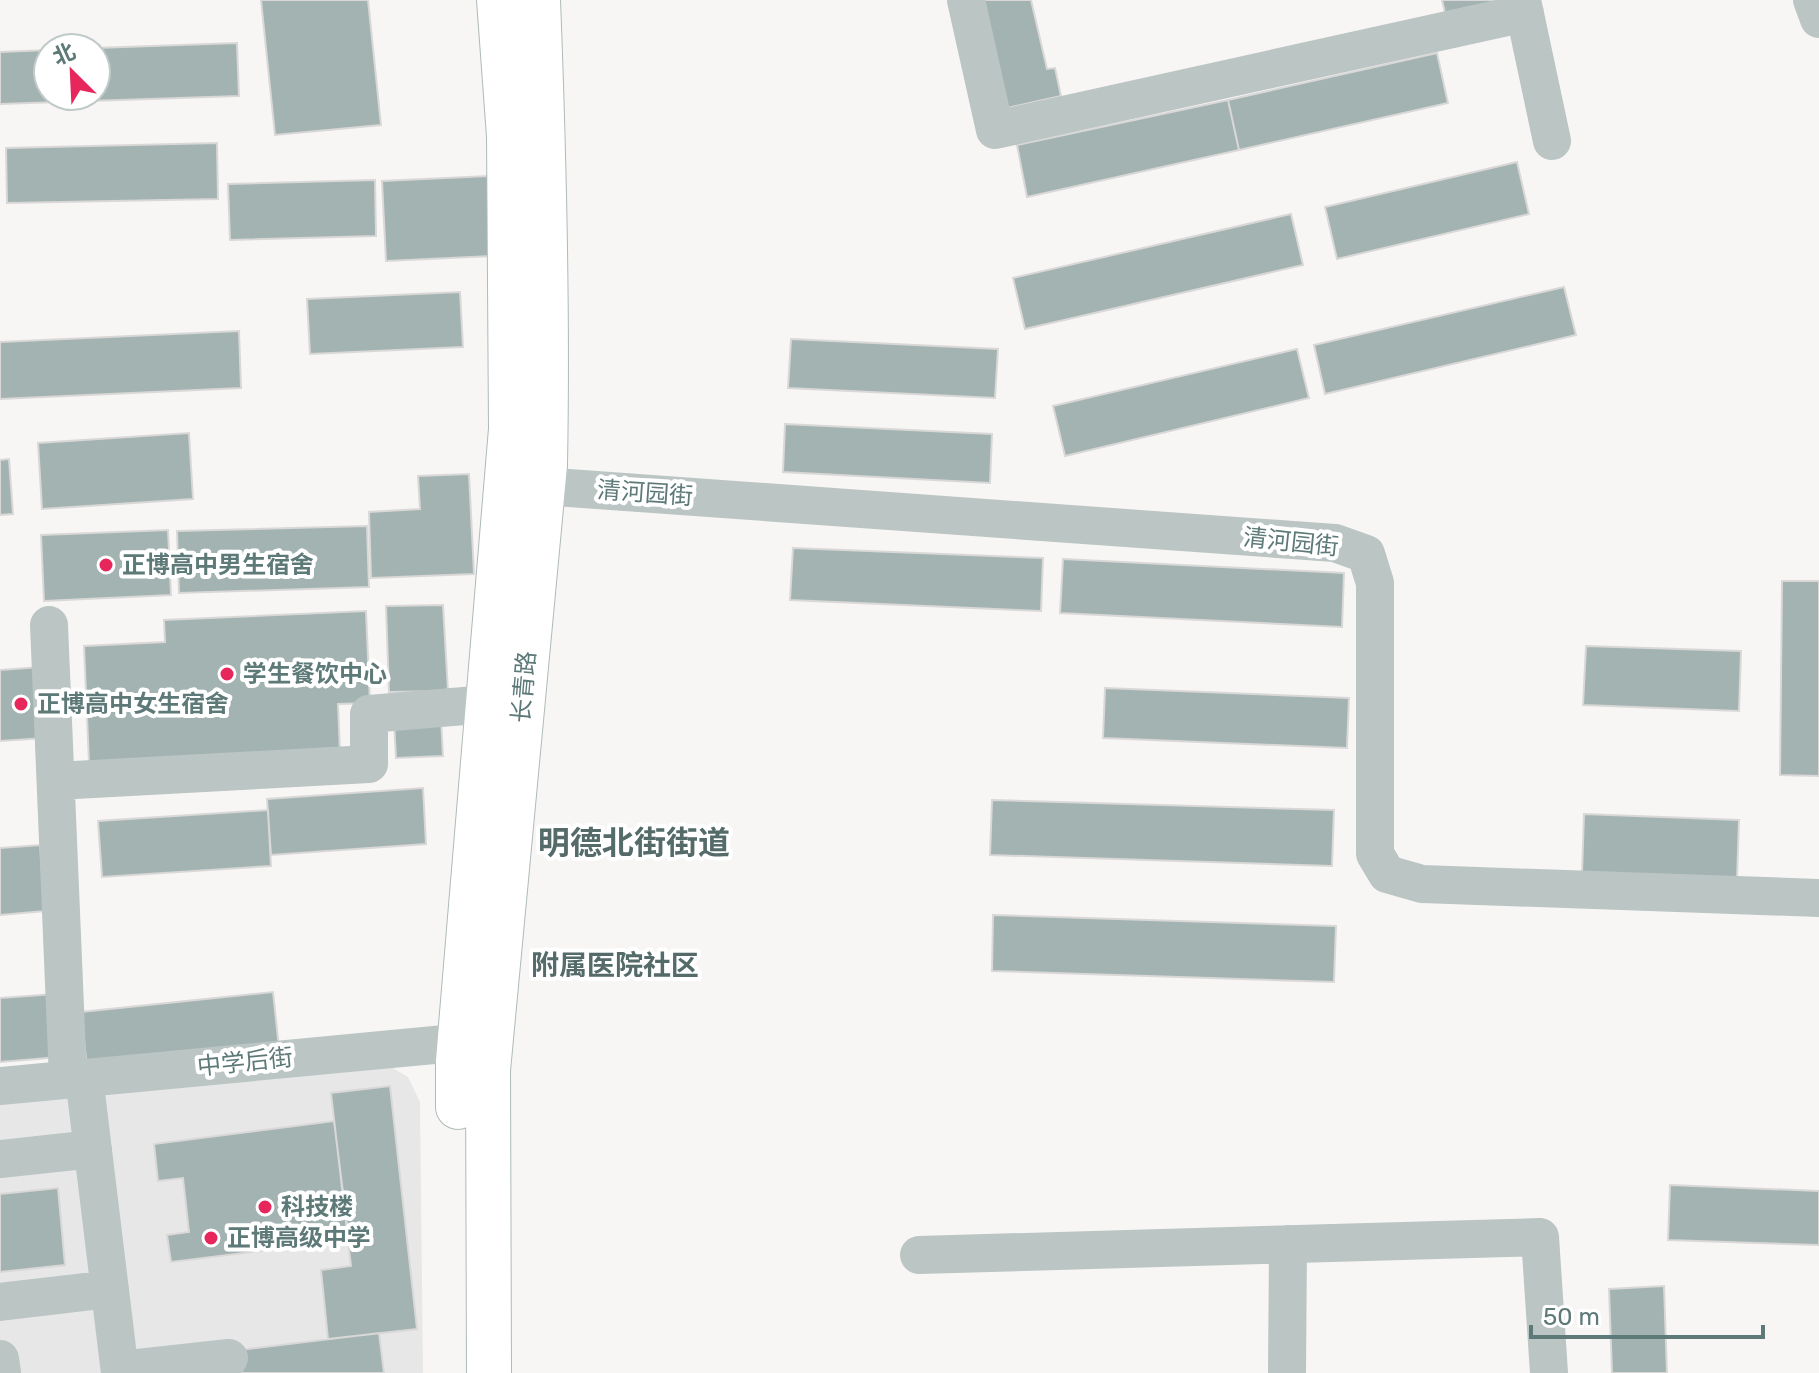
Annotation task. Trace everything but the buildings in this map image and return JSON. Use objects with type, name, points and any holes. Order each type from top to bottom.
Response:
[{"type":"main road","name":"长青路","points":[[462,1373],[458,1061],[475,1040],[524,485],[511,429],[509,136],[499,0]]},
{"type":"main road","name":"长青路","points":[[489,1373],[488,1070],[475,1040],[488,704],[524,485],[547,368],[538,0]]},
{"type":"street","points":[[966,0],[995,130],[1524,7],[1552,141]]},
{"type":"street","points":[[1812,0],[1819,19]]},
{"type":"street","name":"清河园街","points":[[524,485],[1335,543],[1366,554],[1375,583],[1375,854],[1387,874],[1422,884],[1819,898]]},
{"type":"street","points":[[49,625],[76,1078],[93,1149],[120,1371],[229,1358]]},
{"type":"street","points":[[56,781],[369,764],[369,714],[488,704]]},
{"type":"street","name":"中学后街","points":[[0,1086],[475,1040]]},
{"type":"street","points":[[0,1159],[93,1149]]},
{"type":"street","points":[[919,1255],[1540,1237],[1549,1373]]},
{"type":"street","points":[[1287,1373],[1288,1244]]},
{"type":"street","points":[[0,1302],[110,1289]]},
{"type":"street","points":[[0,1359],[2,1373]]},
{"type":"shaded area","name":"正博高级中学","points":[[391,1067],[408,1077],[420,1102],[423,1373],[0,1373],[0,1104]]},
{"type":"place","name":"正博高中男生宿舍","points":[[106,565]]},
{"type":"place","name":"学生餐饮中心","points":[[227,674]]},
{"type":"place","name":"正博高中女生宿舍","points":[[21,704]]},
{"type":"place","name":"科技楼","points":[[265,1207]]},
{"type":"place","name":"正博高级中学","points":[[211,1238]]},
{"type":"district","name":"明德北街街道","points":[[634,843]]},
{"type":"district","name":"附属医院社区","points":[[615,965]]}]
